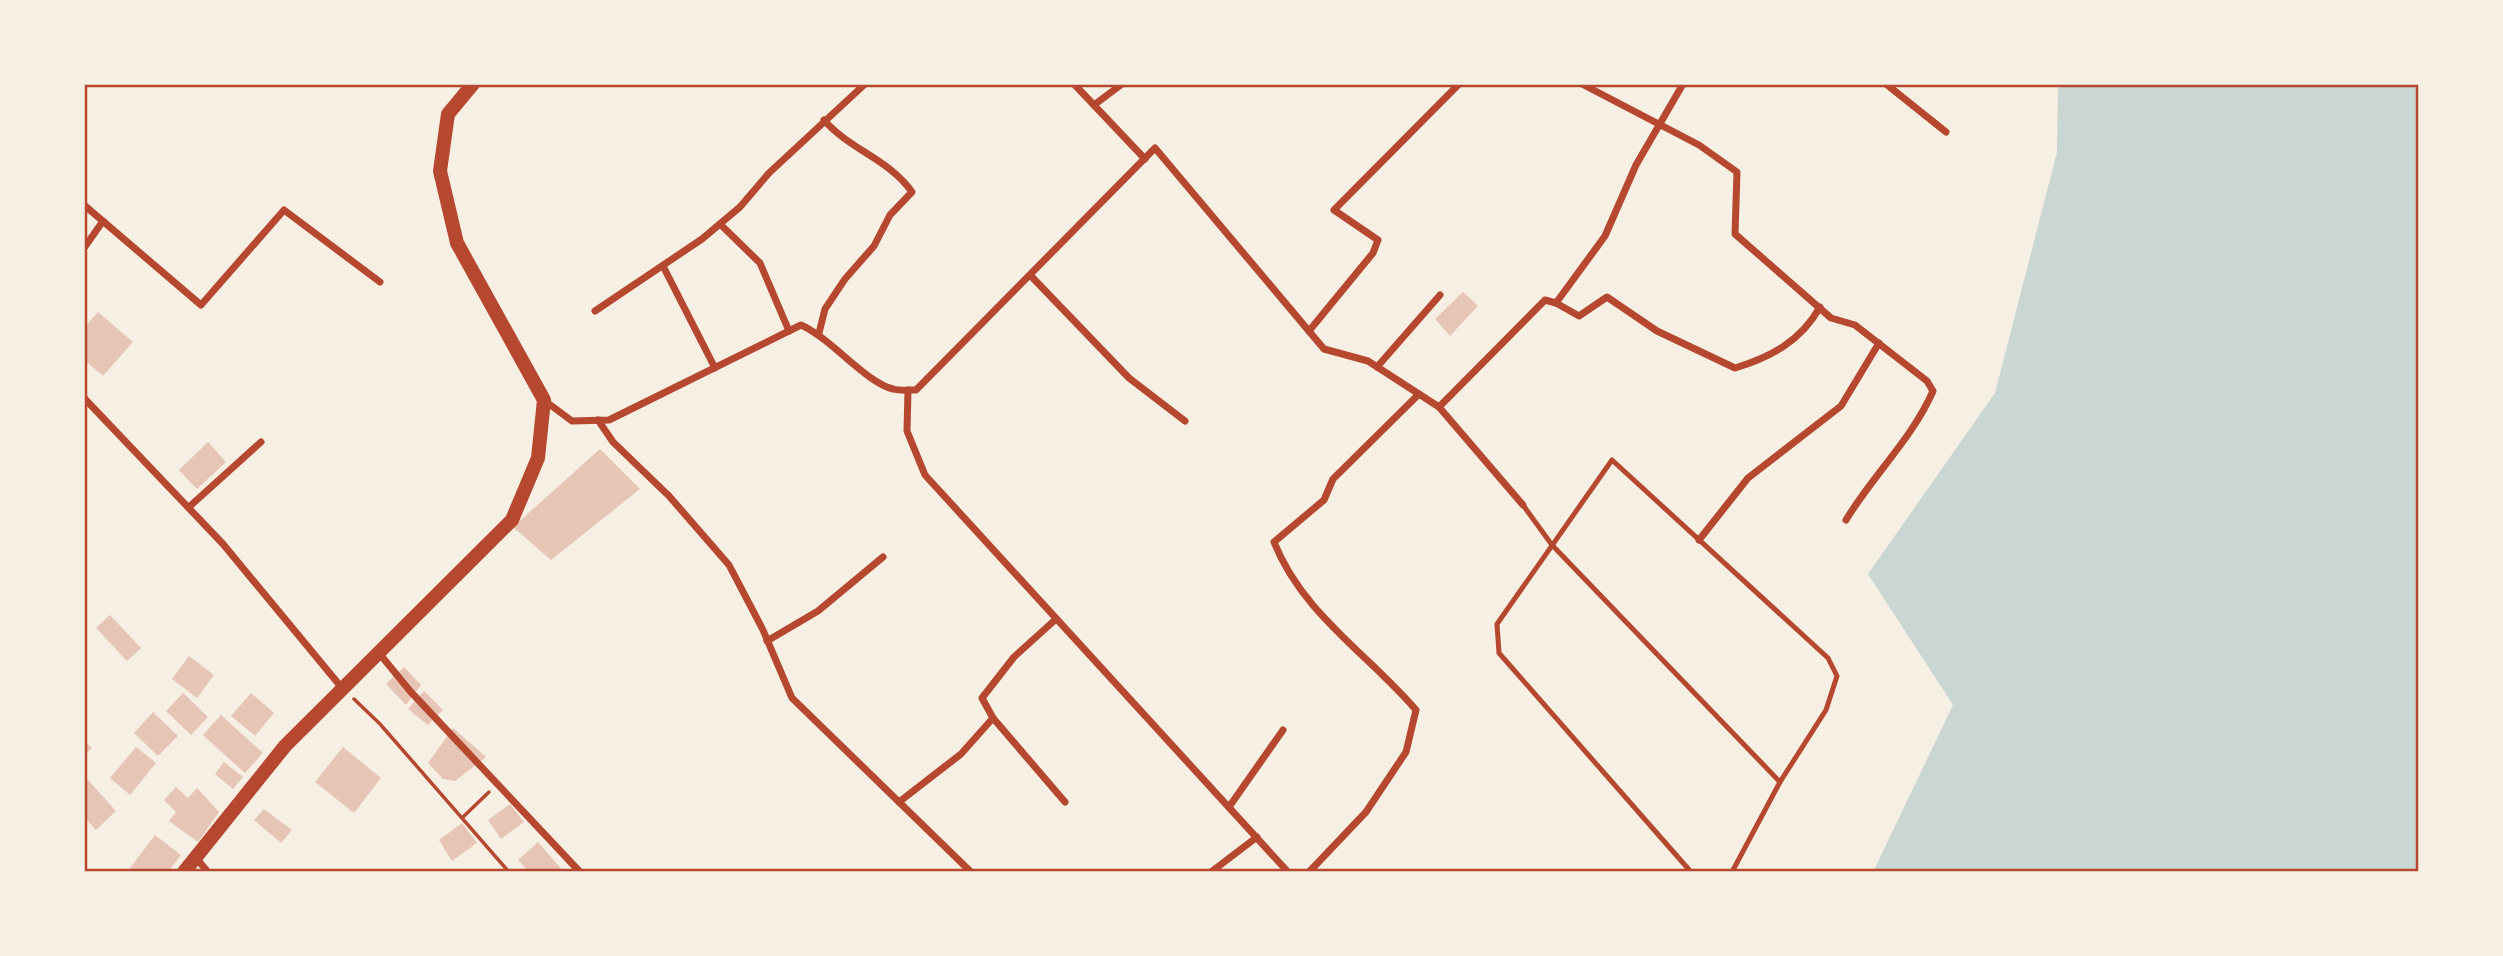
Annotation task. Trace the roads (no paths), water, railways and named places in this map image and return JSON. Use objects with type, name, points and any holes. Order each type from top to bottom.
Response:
[{"type":"main road","points":[[184,872],[285,746],[512,520],[538,458],[544,400],[457,243],[440,171],[448,114],[473,84]]},
{"type":"street","points":[[595,311],[720,224],[824,120],[865,84]]},
{"type":"street","points":[[1074,84],[1145,159]]},
{"type":"street","points":[[1094,105],[1122,84]]},
{"type":"street","points":[[1309,331],[1373,253],[1378,240],[1334,211],[1459,84]]},
{"type":"street","points":[[1582,84],[1699,145],[1737,172],[1735,234],[1831,318],[1855,325],[1927,381],[1933,391],[1920,421],[1862,493],[1846,520]]},
{"type":"street","points":[[1556,303],[1605,236],[1615,209],[1657,125],[1683,84]]},
{"type":"street","points":[[1886,84],[1946,132]]},
{"type":"street","points":[[819,333],[825,309],[845,279],[874,246],[890,215],[912,192],[901,176],[869,153],[840,139],[824,120]]},
{"type":"street","points":[[544,400],[572,421],[609,420],[801,325],[819,333],[864,372],[892,389],[916,390],[1155,148],[1324,349],[1377,367],[1438,407],[1523,505]]},
{"type":"street","points":[[84,205],[201,305],[284,210],[380,282]]},
{"type":"street","points":[[84,248],[103,221]]},
{"type":"street","points":[[720,224],[760,263],[789,331]]},
{"type":"street","points":[[663,266],[715,368]]},
{"type":"street","points":[[1031,276],[1129,378],[1185,421]]},
{"type":"street","points":[[1377,367],[1440,295]]},
{"type":"street","points":[[1438,407],[1545,300],[1579,316],[1607,297],[1657,331],[1735,368],[1768,358],[1810,325],[1819,307]]},
{"type":"street","points":[[1699,540],[1748,478],[1841,407],[1879,343]]},
{"type":"street","points":[[908,390],[907,431],[925,475],[1288,872]]},
{"type":"street","points":[[1309,872],[1366,812],[1406,752],[1416,710],[1392,682],[1322,617],[1285,571],[1274,542],[1324,500],[1333,479],[1419,394]]},
{"type":"street","points":[[84,398],[223,544],[342,688]]},
{"type":"street","points":[[598,420],[612,442],[669,496],[729,565],[792,698],[971,872]]},
{"type":"street","points":[[189,507],[261,442]]},
{"type":"street","points":[[767,641],[818,611],[883,556]]},
{"type":"street","points":[[1056,619],[1014,657],[982,698],[993,718],[1065,802]]},
{"type":"street","points":[[379,653],[410,691],[580,872]]},
{"type":"street","points":[[899,802],[961,754],[993,718]]},
{"type":"street","points":[[1229,807],[1283,730]]},
{"type":"street","points":[[1211,872],[1257,837]]},
{"type":"street","points":[[196,858],[208,872]]},
{"type":"lane","points":[[1691,872],[1499,653],[1497,624],[1612,460],[1828,658],[1837,677],[1826,710],[1780,782],[1732,872]]},
{"type":"lane","points":[[1523,505],[1552,545],[1780,782]]}]
